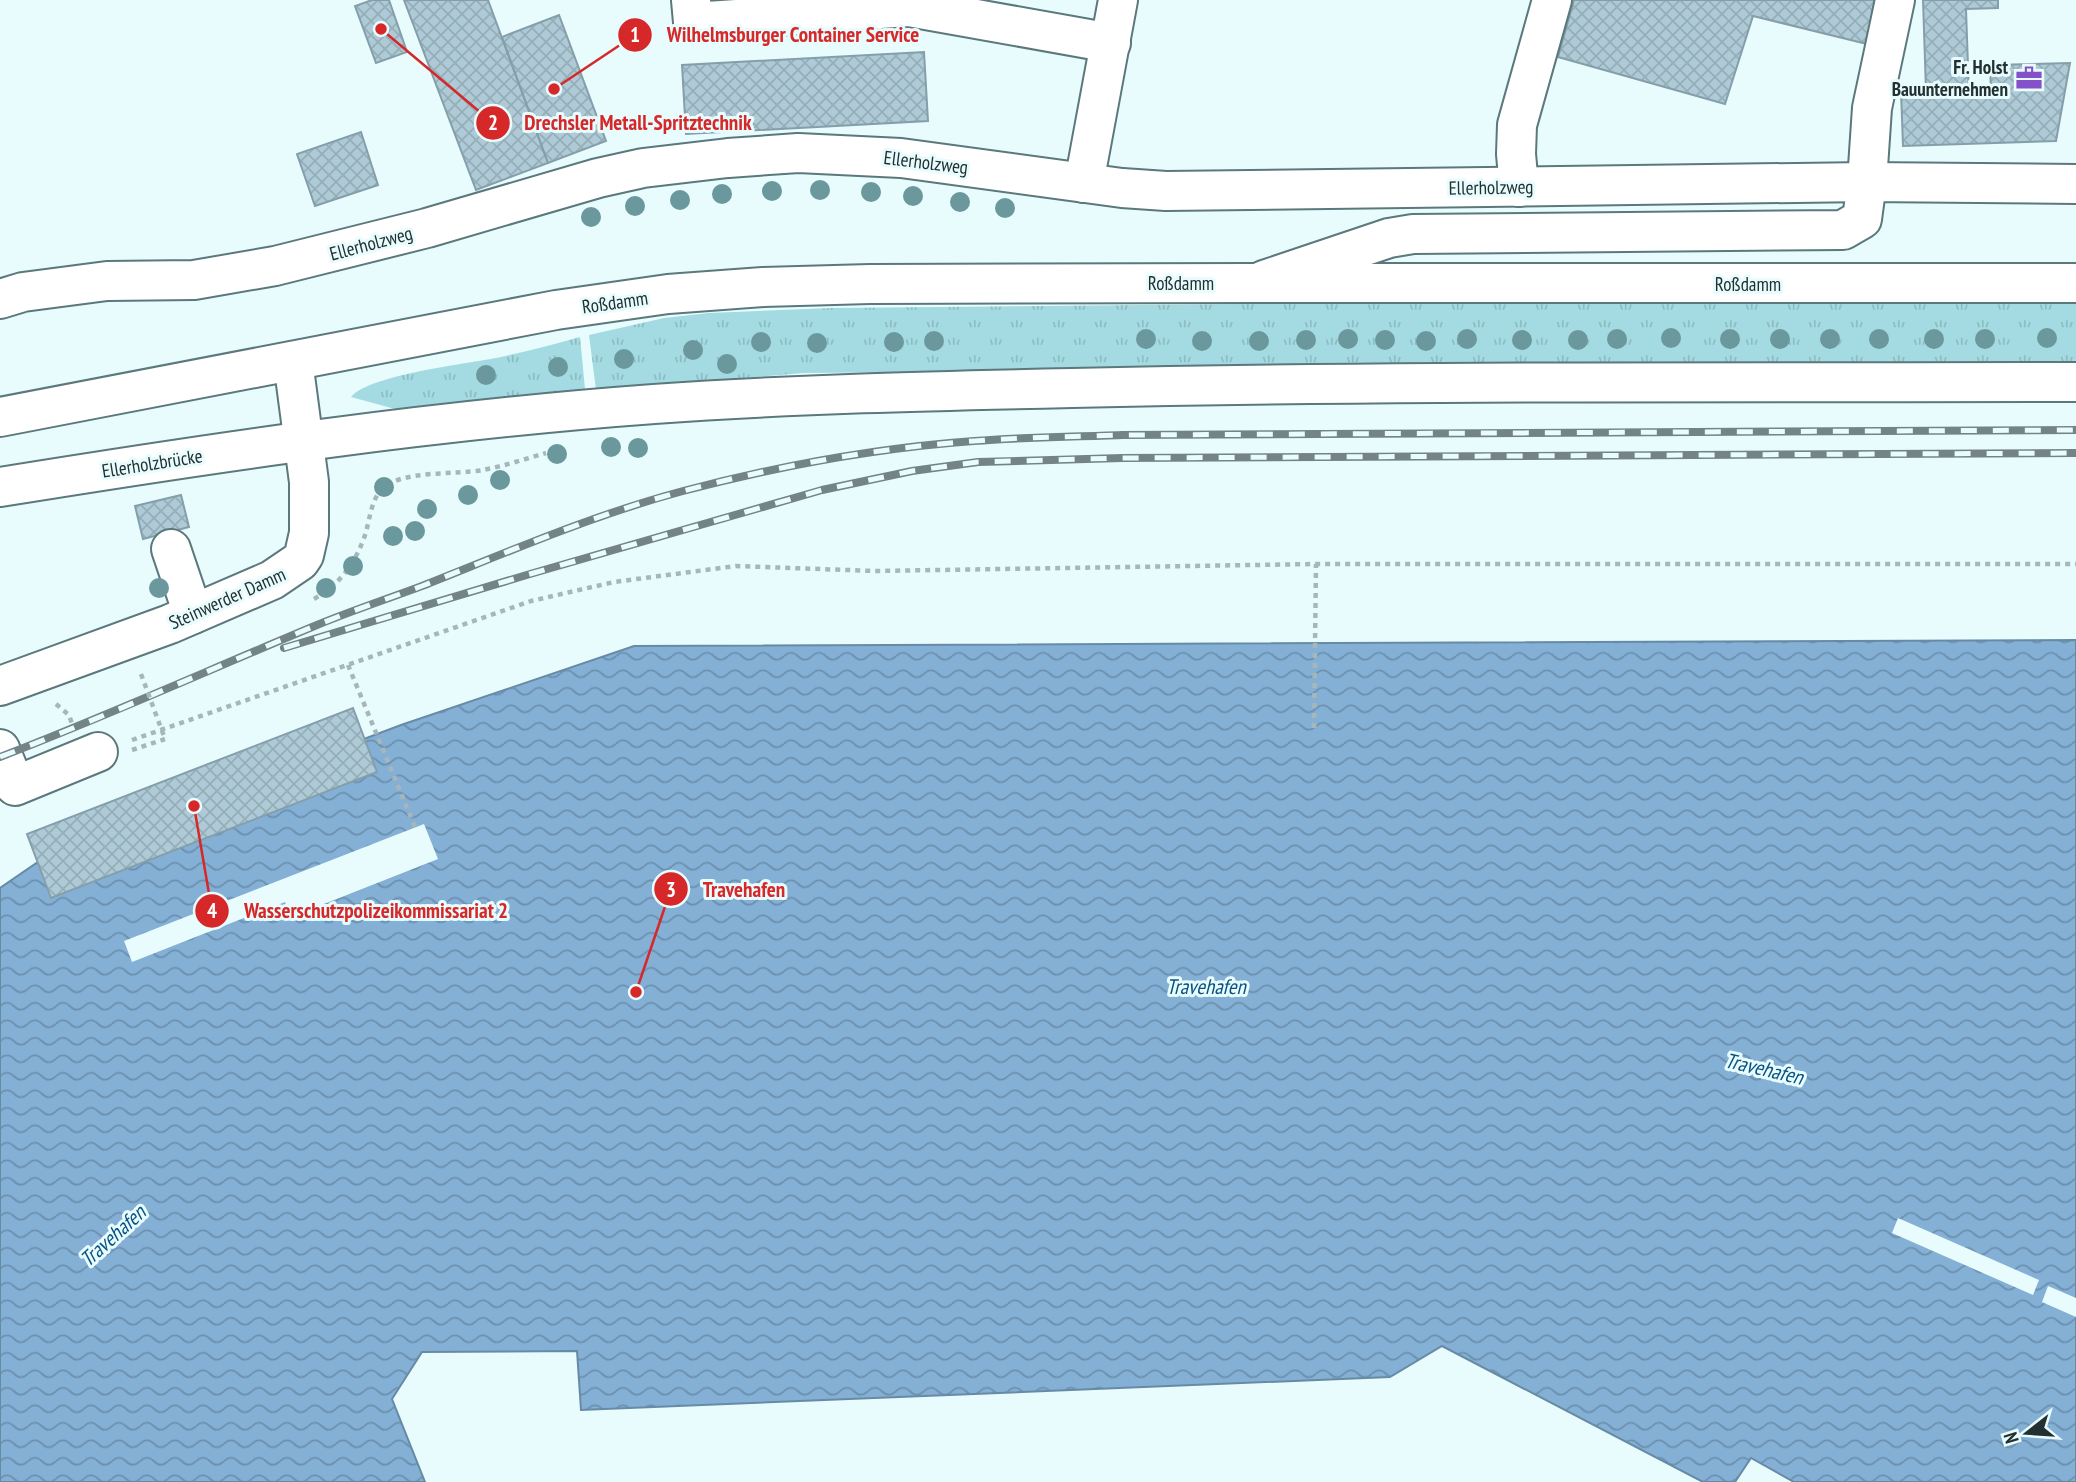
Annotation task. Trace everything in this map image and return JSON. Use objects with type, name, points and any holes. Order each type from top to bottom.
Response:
[{"type":"main road","points":[[691,0],[693,22],[883,4],[1111,43]]},
{"type":"main road","points":[[1084,183],[1118,0]]},
{"type":"main road","points":[[1519,187],[1517,125],[1552,0]]},
{"type":"main road","points":[[1255,283],[1389,238],[1413,234],[1843,230],[1862,219],[1872,108],[1895,0]]},
{"type":"main road","name":"Ellerholzweg","points":[[0,299],[23,292],[107,281],[194,280],[275,266],[415,232],[643,167],[798,153],[901,158],[1122,188],[1166,191],[1867,182],[2076,184]]},
{"type":"main road","name":"Roßdamm","points":[[293,361],[556,310],[668,294],[763,287],[870,284],[2076,283]]},
{"type":"main road","points":[[0,417],[293,361]]},
{"type":"main road","name":"Steinwerder Damm","points":[[0,686],[193,614],[272,580],[293,568],[304,555],[310,522],[304,440],[293,361]]},
{"type":"main road","points":[[304,440],[652,404],[869,393],[1261,384],[2076,382]]},
{"type":"main road","name":"Ellerholzbrücke","points":[[0,487],[304,440]]},
{"type":"main road","points":[[172,549],[193,614]]},
{"type":"main road","points":[[0,749],[15,786],[102,754]]},
{"type":"path","points":[[306,604],[330,591],[344,577],[364,538],[381,489],[409,478],[480,470],[509,463]]},
{"type":"path","points":[[102,754],[531,601],[614,582],[725,567],[958,571],[1316,564],[2076,564]]},
{"type":"path","points":[[1314,728],[1316,564]]},
{"type":"path","points":[[348,665],[415,827]]},
{"type":"path","points":[[41,669],[55,703],[69,715],[102,754]]},
{"type":"path","points":[[102,754],[165,739],[141,674]]},
{"type":"green space","points":[[2076,302],[2076,363],[804,373],[596,390],[589,335],[664,318],[709,313],[832,308]]},
{"type":"green space","points":[[580,337],[585,389],[395,409],[351,397],[377,382],[496,358]]},
{"type":"water","points":[[2076,640],[2076,1482],[1794,1482],[1751,1458],[1735,1482],[1703,1482],[1442,1346],[1390,1377],[581,1410],[577,1351],[422,1352],[392,1399],[425,1482],[0,1482],[0,888],[38,862],[401,725],[634,646]]},
{"type":"pier","points":[[424,824],[438,859],[291,917],[285,902],[132,962],[124,941]]},
{"type":"pier","points":[[1898,1218],[2039,1280],[2033,1295],[1892,1233]]},
{"type":"pier","points":[[2048,1286],[2076,1298],[2076,1317],[2042,1302]]},
{"type":"building","points":[[372,0],[389,0],[407,52],[376,63],[355,6]]},
{"type":"building","points":[[404,0],[488,0],[548,163],[476,190]]},
{"type":"building","points":[[1574,0],[1883,0],[1875,46],[1753,16],[1725,104],[1558,57]]},
{"type":"building","name":"Fr. Holst Bauunternehmen","points":[[1923,0],[1998,0],[1998,8],[1966,9],[1969,94],[1991,94],[1990,65],[2070,63],[2056,141],[1903,146],[1901,91],[1926,91]]},
{"type":"building","points":[[559,15],[606,141],[548,163],[502,37]]},
{"type":"building","points":[[924,52],[928,121],[686,134],[682,65]]},
{"type":"building","points":[[361,132],[378,185],[315,206],[297,154]]},
{"type":"building","points":[[181,495],[189,527],[143,539],[135,506]]},
{"type":"building","points":[[353,708],[377,772],[51,898],[27,834]]},
{"type":"railway","points":[[0,757],[330,620],[584,523],[683,491],[791,466],[864,453],[992,440],[1122,435],[2076,430]]},
{"type":"railway","points":[[284,648],[822,490],[912,471],[978,462],[1122,458],[2076,453]]},
{"type":"place","name":"Drechsler Metall-Spritztechnik","points":[[381,29]]},
{"type":"place","name":"Fr. Holst Bauunternehmen","points":[[2029,78]]},
{"type":"place","name":"Wilhelmsburger Container Service","points":[[554,89]]},
{"type":"place","name":"Wasserschutzpolizeikommissariat 2","points":[[194,806]]},
{"type":"place","name":"Travehafen","points":[[636,992]]}]
